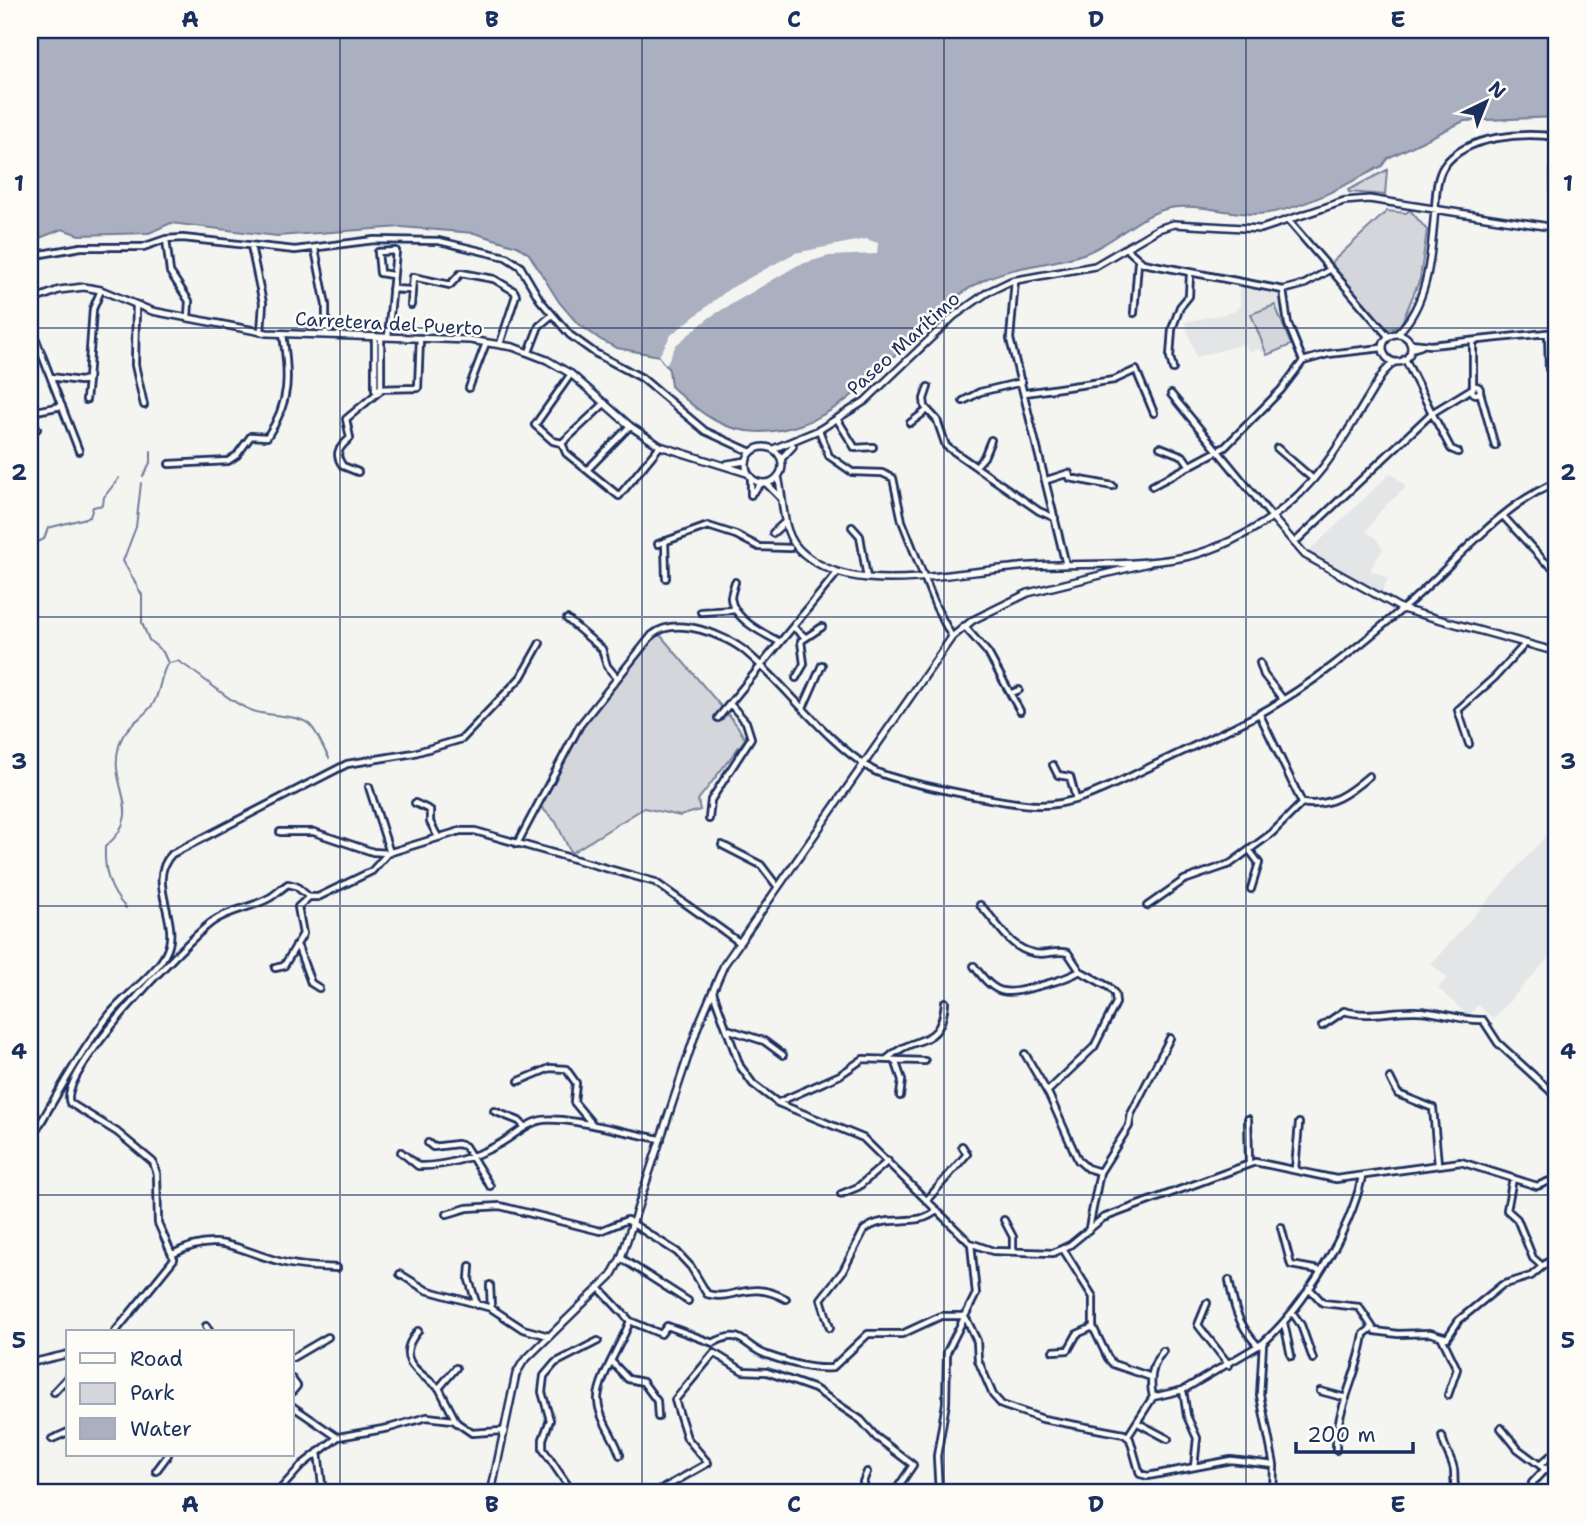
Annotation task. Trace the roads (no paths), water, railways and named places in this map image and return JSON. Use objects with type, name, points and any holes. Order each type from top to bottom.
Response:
[{"type":"main road","name":"Paseo Marítimo","points":[[773,449],[798,441],[819,430],[875,393],[968,305],[1015,280],[1095,266],[1158,229],[1174,224],[1261,229],[1358,199],[1556,228]]},
{"type":"main road","points":[[1384,372],[1400,361],[1409,343],[1409,323],[1427,274],[1435,209]]},
{"type":"main road","name":"Carretera del Puerto","points":[[30,301],[59,290],[84,287],[101,290],[162,313],[261,332],[500,344],[529,352],[571,374],[630,426],[660,446],[749,475]]},
{"type":"main road","points":[[494,1492],[502,1431],[516,1374],[549,1336],[599,1288],[621,1258],[712,989],[738,942],[952,637],[964,626],[1028,593],[1204,551],[1272,517],[1315,480],[1329,463],[1384,372],[1386,357],[1382,348],[1388,336],[1398,333],[1409,323]]},
{"type":"main road","points":[[1398,333],[1409,343]]},
{"type":"main road","points":[[1386,357],[1400,361]]},
{"type":"main road","name":"Paseo Marítimo","points":[[781,459],[798,441]]},
{"type":"main road","points":[[782,501],[777,492],[749,475],[746,461],[751,452],[763,446],[773,449],[781,459],[778,476],[782,501],[785,520],[788,535],[797,548],[837,572],[867,578],[1066,565],[1149,563]]},
{"type":"main road","name":"Carretera del Puerto","points":[[720,465],[746,461]]},
{"type":"main road","points":[[764,483],[778,476]]},
{"type":"main road","points":[[1272,517],[1294,543],[1325,568],[1402,609],[1557,652]]},
{"type":"main road","points":[[773,533],[780,529],[785,520]]},
{"type":"main road","points":[[1077,565],[1079,580]]},
{"type":"street","points":[[1409,343],[1422,345],[1557,332],[1556,137],[1506,135],[1462,152],[1442,170],[1435,209]]},
{"type":"street","points":[[1288,220],[1388,336]]},
{"type":"street","points":[[166,239],[170,272],[189,301],[188,317]]},
{"type":"street","points":[[30,256],[81,247],[143,247],[166,239],[193,239],[251,246],[315,249],[374,240],[424,240],[506,257],[520,266],[552,315],[570,335],[595,354],[642,378],[700,427],[751,452]]},
{"type":"street","points":[[251,246],[263,303],[261,332]]},
{"type":"street","points":[[315,249],[326,304],[326,335]]},
{"type":"street","points":[[1127,249],[1138,261],[1190,274],[1283,290],[1298,287],[1329,270]]},
{"type":"street","points":[[377,391],[381,337],[392,289],[396,251],[378,252],[380,273],[392,275]]},
{"type":"street","points":[[1134,313],[1138,261]]},
{"type":"street","points":[[411,305],[413,277],[450,285],[461,273],[494,279],[514,291],[515,299],[500,344]]},
{"type":"street","points":[[1173,369],[1170,357],[1172,329],[1180,307],[1189,296],[1190,274]]},
{"type":"street","points":[[1015,280],[1010,339],[1066,565]]},
{"type":"street","points":[[392,289],[411,290]]},
{"type":"street","points":[[86,400],[93,309],[101,290]]},
{"type":"street","points":[[1283,290],[1288,324],[1303,360]]},
{"type":"street","points":[[136,305],[135,365],[144,405]]},
{"type":"street","points":[[529,352],[539,326],[552,315]]},
{"type":"street","points":[[30,324],[79,451]]},
{"type":"street","points":[[1548,333],[1549,369],[1557,369]]},
{"type":"street","points":[[169,464],[226,461],[237,455],[251,436],[267,437],[285,404],[288,376],[283,334]]},
{"type":"street","points":[[358,472],[342,466],[338,451],[350,438],[346,419],[377,391],[418,388],[420,338]]},
{"type":"street","points":[[1473,341],[1476,389],[1494,446]]},
{"type":"street","points":[[468,388],[486,342]]},
{"type":"street","points":[[1152,486],[1217,453],[1273,400],[1303,360],[1328,354],[1382,348]]},
{"type":"street","points":[[1400,361],[1408,368],[1451,449],[1458,452]]},
{"type":"street","points":[[1025,393],[1114,380],[1136,370],[1154,413]]},
{"type":"street","points":[[562,443],[553,441],[535,425],[571,374]]},
{"type":"street","points":[[51,377],[80,381],[88,379]]},
{"type":"street","points":[[963,401],[980,392],[1022,382]]},
{"type":"street","points":[[928,387],[924,399],[927,411],[937,420],[946,446],[1039,511],[1056,519]]},
{"type":"street","points":[[1294,543],[1432,413],[1476,389]]},
{"type":"street","points":[[1171,394],[1272,517]]},
{"type":"street","points":[[562,443],[606,403]]},
{"type":"street","points":[[37,429],[32,420],[36,411],[62,406]]},
{"type":"street","points":[[910,423],[927,411]]},
{"type":"street","points":[[837,419],[855,448],[873,447]]},
{"type":"street","points":[[587,470],[630,426]]},
{"type":"street","points":[[819,430],[829,456],[852,472],[882,473],[893,478],[900,516],[923,575],[952,637]]},
{"type":"street","points":[[976,466],[989,449],[991,440]]},
{"type":"street","points":[[562,443],[566,453],[619,496],[660,446]]},
{"type":"street","points":[[1160,447],[1183,456],[1190,466]]},
{"type":"street","points":[[1277,448],[1315,480]]},
{"type":"street","points":[[1046,480],[1069,473],[1070,478],[1113,486]]},
{"type":"street","points":[[749,475],[751,495],[764,483]]},
{"type":"street","points":[[517,844],[580,725],[652,635],[672,628],[688,628],[718,636],[746,652],[872,770],[898,778],[1040,806],[1076,799],[1259,713],[1283,698],[1340,660],[1402,609],[1503,516],[1557,482]]},
{"type":"street","points":[[1503,516],[1537,554],[1557,570]]},
{"type":"street","points":[[658,544],[708,526],[759,547],[790,548]]},
{"type":"street","points":[[852,527],[860,536],[867,578]]},
{"type":"street","points":[[666,541],[666,578]]},
{"type":"street","points":[[718,718],[837,572]]},
{"type":"street","points":[[735,582],[731,598],[735,610],[756,629],[780,642]]},
{"type":"street","points":[[701,612],[735,610]]},
{"type":"street","points":[[567,618],[602,649],[607,666],[617,678]]},
{"type":"street","points":[[964,626],[988,653],[1020,711]]},
{"type":"street","points":[[793,627],[805,637]]},
{"type":"street","points":[[796,678],[804,664],[800,649],[805,637],[822,627]]},
{"type":"street","points":[[30,1141],[97,1032],[167,953],[170,938],[162,873],[172,854],[347,764],[414,753],[463,739],[521,677],[540,643]]},
{"type":"street","points":[[1469,744],[1458,710],[1495,677],[1525,644]]},
{"type":"street","points":[[1261,663],[1264,675],[1283,698]]},
{"type":"street","points":[[803,708],[822,665]]},
{"type":"street","points":[[1012,694],[1019,690]]},
{"type":"street","points":[[709,819],[713,796],[751,738],[746,722],[730,704]]},
{"type":"street","points":[[1259,713],[1302,803]]},
{"type":"street","points":[[1054,765],[1058,775],[1070,777],[1076,799]]},
{"type":"street","points":[[1147,906],[1172,887],[1215,872],[1250,851],[1272,834],[1302,803],[1320,804],[1338,799],[1369,776]]},
{"type":"street","points":[[369,787],[389,853]]},
{"type":"street","points":[[415,803],[430,810],[430,822],[438,837]]},
{"type":"street","points":[[280,832],[314,832],[373,852],[389,853],[466,830],[655,882],[738,942]]},
{"type":"street","points":[[722,845],[761,865],[777,886]]},
{"type":"street","points":[[1250,851],[1259,863],[1251,889]]},
{"type":"street","points":[[117,1330],[174,1261],[158,1223],[157,1174],[153,1161],[117,1132],[70,1103],[69,1089],[111,1024],[210,923],[247,904],[271,897],[288,884],[296,886],[309,897],[318,897],[372,871],[389,853]]},
{"type":"street","points":[[275,968],[285,966],[299,943],[303,934],[297,909],[309,897]]},
{"type":"street","points":[[980,905],[1006,937],[1023,950],[1042,954],[1068,953],[1080,971],[1106,984],[1115,994],[1116,1003],[1094,1047],[1047,1092]]},
{"type":"street","points":[[299,943],[297,952],[302,965],[311,983],[319,989]]},
{"type":"street","points":[[974,966],[993,987],[1011,994],[1056,982],[1080,971]]},
{"type":"street","points":[[712,989],[746,1075],[778,1102],[856,1135],[888,1161],[971,1243],[983,1249],[1044,1255],[1063,1249],[1089,1228],[1119,1211],[1249,1164],[1262,1162],[1336,1179],[1438,1164],[1470,1164],[1540,1185],[1557,1178]]},
{"type":"street","points":[[886,1059],[901,1046],[929,1038],[939,1031],[945,1002]]},
{"type":"street","points":[[1322,1026],[1343,1011],[1360,1015],[1416,1011],[1461,1021],[1483,1020],[1498,1043],[1557,1097]]},
{"type":"street","points":[[726,1029],[764,1041],[783,1055]]},
{"type":"street","points":[[1089,1228],[1100,1172],[1129,1126],[1131,1114],[1170,1038]]},
{"type":"street","points":[[1025,1054],[1047,1092],[1078,1160],[1087,1168],[1100,1172]]},
{"type":"street","points":[[778,1102],[840,1075],[863,1059],[925,1061]]},
{"type":"street","points":[[895,1059],[902,1080],[900,1097]]},
{"type":"street","points":[[519,1081],[550,1068],[566,1069],[576,1083],[574,1101],[593,1126]]},
{"type":"street","points":[[1390,1078],[1398,1094],[1433,1108],[1438,1164]]},
{"type":"street","points":[[494,1111],[519,1121],[525,1127]]},
{"type":"street","points":[[401,1152],[411,1163],[426,1166],[498,1145],[525,1127],[546,1119],[662,1139]]},
{"type":"street","points":[[1248,1119],[1249,1164]]},
{"type":"street","points":[[1296,1169],[1299,1123]]},
{"type":"street","points":[[428,1143],[433,1147],[463,1144],[472,1154],[490,1186]]},
{"type":"street","points":[[927,1200],[961,1164],[967,1154],[962,1146]]},
{"type":"street","points":[[841,1194],[858,1187],[888,1161]]},
{"type":"street","points":[[1153,1397],[1183,1390],[1260,1344],[1284,1323],[1320,1270],[1351,1208],[1362,1177]]},
{"type":"street","points":[[1513,1178],[1507,1210],[1517,1219],[1534,1258],[1541,1265]]},
{"type":"street","points":[[447,1214],[467,1208],[500,1206],[600,1231],[622,1220],[634,1222],[677,1252],[691,1267],[707,1294],[716,1296],[766,1289],[786,1299]]},
{"type":"street","points":[[830,1328],[821,1298],[843,1271],[864,1230],[892,1219],[924,1220],[937,1209]]},
{"type":"street","points":[[1004,1220],[1013,1237],[1013,1252]]},
{"type":"street","points":[[1281,1227],[1291,1265],[1320,1270]]},
{"type":"street","points":[[172,1254],[191,1244],[218,1242],[242,1247],[285,1263],[337,1268]]},
{"type":"street","points":[[939,1493],[937,1457],[946,1402],[947,1352],[976,1294],[971,1243]]},
{"type":"street","points":[[1063,1249],[1093,1297],[1093,1327],[1099,1344],[1113,1364],[1151,1377]]},
{"type":"street","points":[[1442,1338],[1451,1334],[1459,1321],[1502,1285],[1531,1276],[1557,1254]]},
{"type":"street","points":[[621,1258],[688,1301]]},
{"type":"street","points":[[470,1266],[469,1280],[477,1305]]},
{"type":"street","points":[[400,1274],[426,1290],[491,1308],[523,1329],[549,1336]]},
{"type":"street","points":[[1228,1280],[1233,1307],[1244,1329],[1260,1344],[1261,1404],[1274,1465],[1273,1493]]},
{"type":"street","points":[[489,1285],[491,1308]]},
{"type":"street","points":[[599,1288],[630,1321],[661,1334],[667,1326],[713,1343],[733,1336],[766,1355],[811,1368],[832,1368],[868,1334],[902,1334],[942,1316],[965,1316]]},
{"type":"street","points":[[1309,1288],[1323,1303],[1359,1307],[1372,1328],[1398,1334],[1430,1333],[1442,1338],[1457,1369],[1448,1395]]},
{"type":"street","points":[[1207,1303],[1198,1325],[1229,1364]]},
{"type":"street","points":[[1292,1312],[1301,1325],[1313,1359]]},
{"type":"street","points":[[965,1316],[977,1341],[978,1360],[993,1395],[1002,1405],[1043,1419],[1117,1431],[1128,1436]]},
{"type":"street","points":[[620,1455],[598,1402],[611,1361],[630,1321]]},
{"type":"street","points":[[1284,1323],[1291,1356]]},
{"type":"street","points":[[206,1326],[209,1330]]},
{"type":"street","points":[[1053,1351],[1068,1350],[1077,1334],[1093,1327]]},
{"type":"street","points":[[1336,1450],[1346,1398],[1362,1354],[1364,1334],[1372,1328]]},
{"type":"street","points":[[418,1331],[409,1343],[407,1356],[419,1372],[439,1388],[457,1424]]},
{"type":"street","points":[[294,1357],[328,1337]]},
{"type":"street","points":[[573,1493],[543,1449],[543,1439],[550,1420],[542,1392],[544,1376],[555,1363],[598,1342]]},
{"type":"street","points":[[708,1342],[712,1354]]},
{"type":"street","points":[[1128,1436],[1153,1397],[1151,1377],[1156,1359],[1163,1350]]},
{"type":"street","points":[[30,1363],[66,1354]]},
{"type":"street","points":[[712,1354],[743,1371],[767,1372],[815,1389],[861,1420],[877,1438]]},
{"type":"street","points":[[655,1493],[708,1463],[687,1438],[674,1404],[676,1396],[712,1354]]},
{"type":"street","points":[[611,1361],[628,1379],[646,1385],[657,1401],[658,1417]]},
{"type":"street","points":[[439,1388],[456,1368]]},
{"type":"street","points":[[54,1392],[66,1379]]},
{"type":"street","points":[[1183,1390],[1187,1416],[1196,1435],[1194,1467]]},
{"type":"street","points":[[1320,1391],[1346,1398]]},
{"type":"street","points":[[294,1407],[338,1437]]},
{"type":"street","points":[[277,1493],[318,1451],[338,1437],[389,1428],[426,1417],[445,1418],[472,1433],[502,1431]]},
{"type":"street","points":[[1138,1423],[1168,1439]]},
{"type":"street","points":[[1501,1428],[1518,1449],[1557,1478]]},
{"type":"street","points":[[52,1439],[66,1433]]},
{"type":"street","points":[[871,1433],[913,1465],[894,1493]]},
{"type":"street","points":[[1128,1436],[1137,1470],[1143,1475],[1231,1460],[1274,1465]]},
{"type":"street","points":[[1442,1436],[1444,1452],[1454,1468],[1453,1482],[1457,1493]]},
{"type":"street","points":[[1539,1493],[1532,1483],[1557,1450]]},
{"type":"street","points":[[318,1451],[323,1493]]},
{"type":"street","points":[[156,1471],[167,1456]]},
{"type":"street","points":[[867,1472],[863,1482],[867,1493]]},
{"type":"water","points":[[30,30],[1557,30],[1557,117],[1464,121],[1388,158],[1382,166],[1352,182],[1303,204],[1270,213],[1254,214],[1191,207],[1170,208],[1148,216],[1086,253],[993,276],[953,300],[859,389],[834,408],[805,423],[757,432],[729,427],[704,414],[671,386],[669,370],[659,356],[617,348],[601,340],[577,323],[559,302],[529,254],[517,246],[474,233],[401,227],[277,236],[171,223],[149,233],[79,235],[62,229],[30,242]]},
{"type":"waterway","points":[[143,476],[151,461],[151,451]]},
{"type":"waterway","points":[[30,546],[44,539],[48,528],[90,517],[93,507],[103,505],[104,497],[119,478]]},
{"type":"waterway","points":[[126,908],[112,887],[105,856],[105,847],[124,822],[124,799],[117,761],[119,746],[129,728],[153,704],[168,663],[163,652],[149,640],[142,623],[142,595],[123,561],[136,527],[141,483]]},
{"type":"waterway","points":[[169,663],[178,661],[234,701],[253,711],[305,721],[316,732],[329,758]]}]
